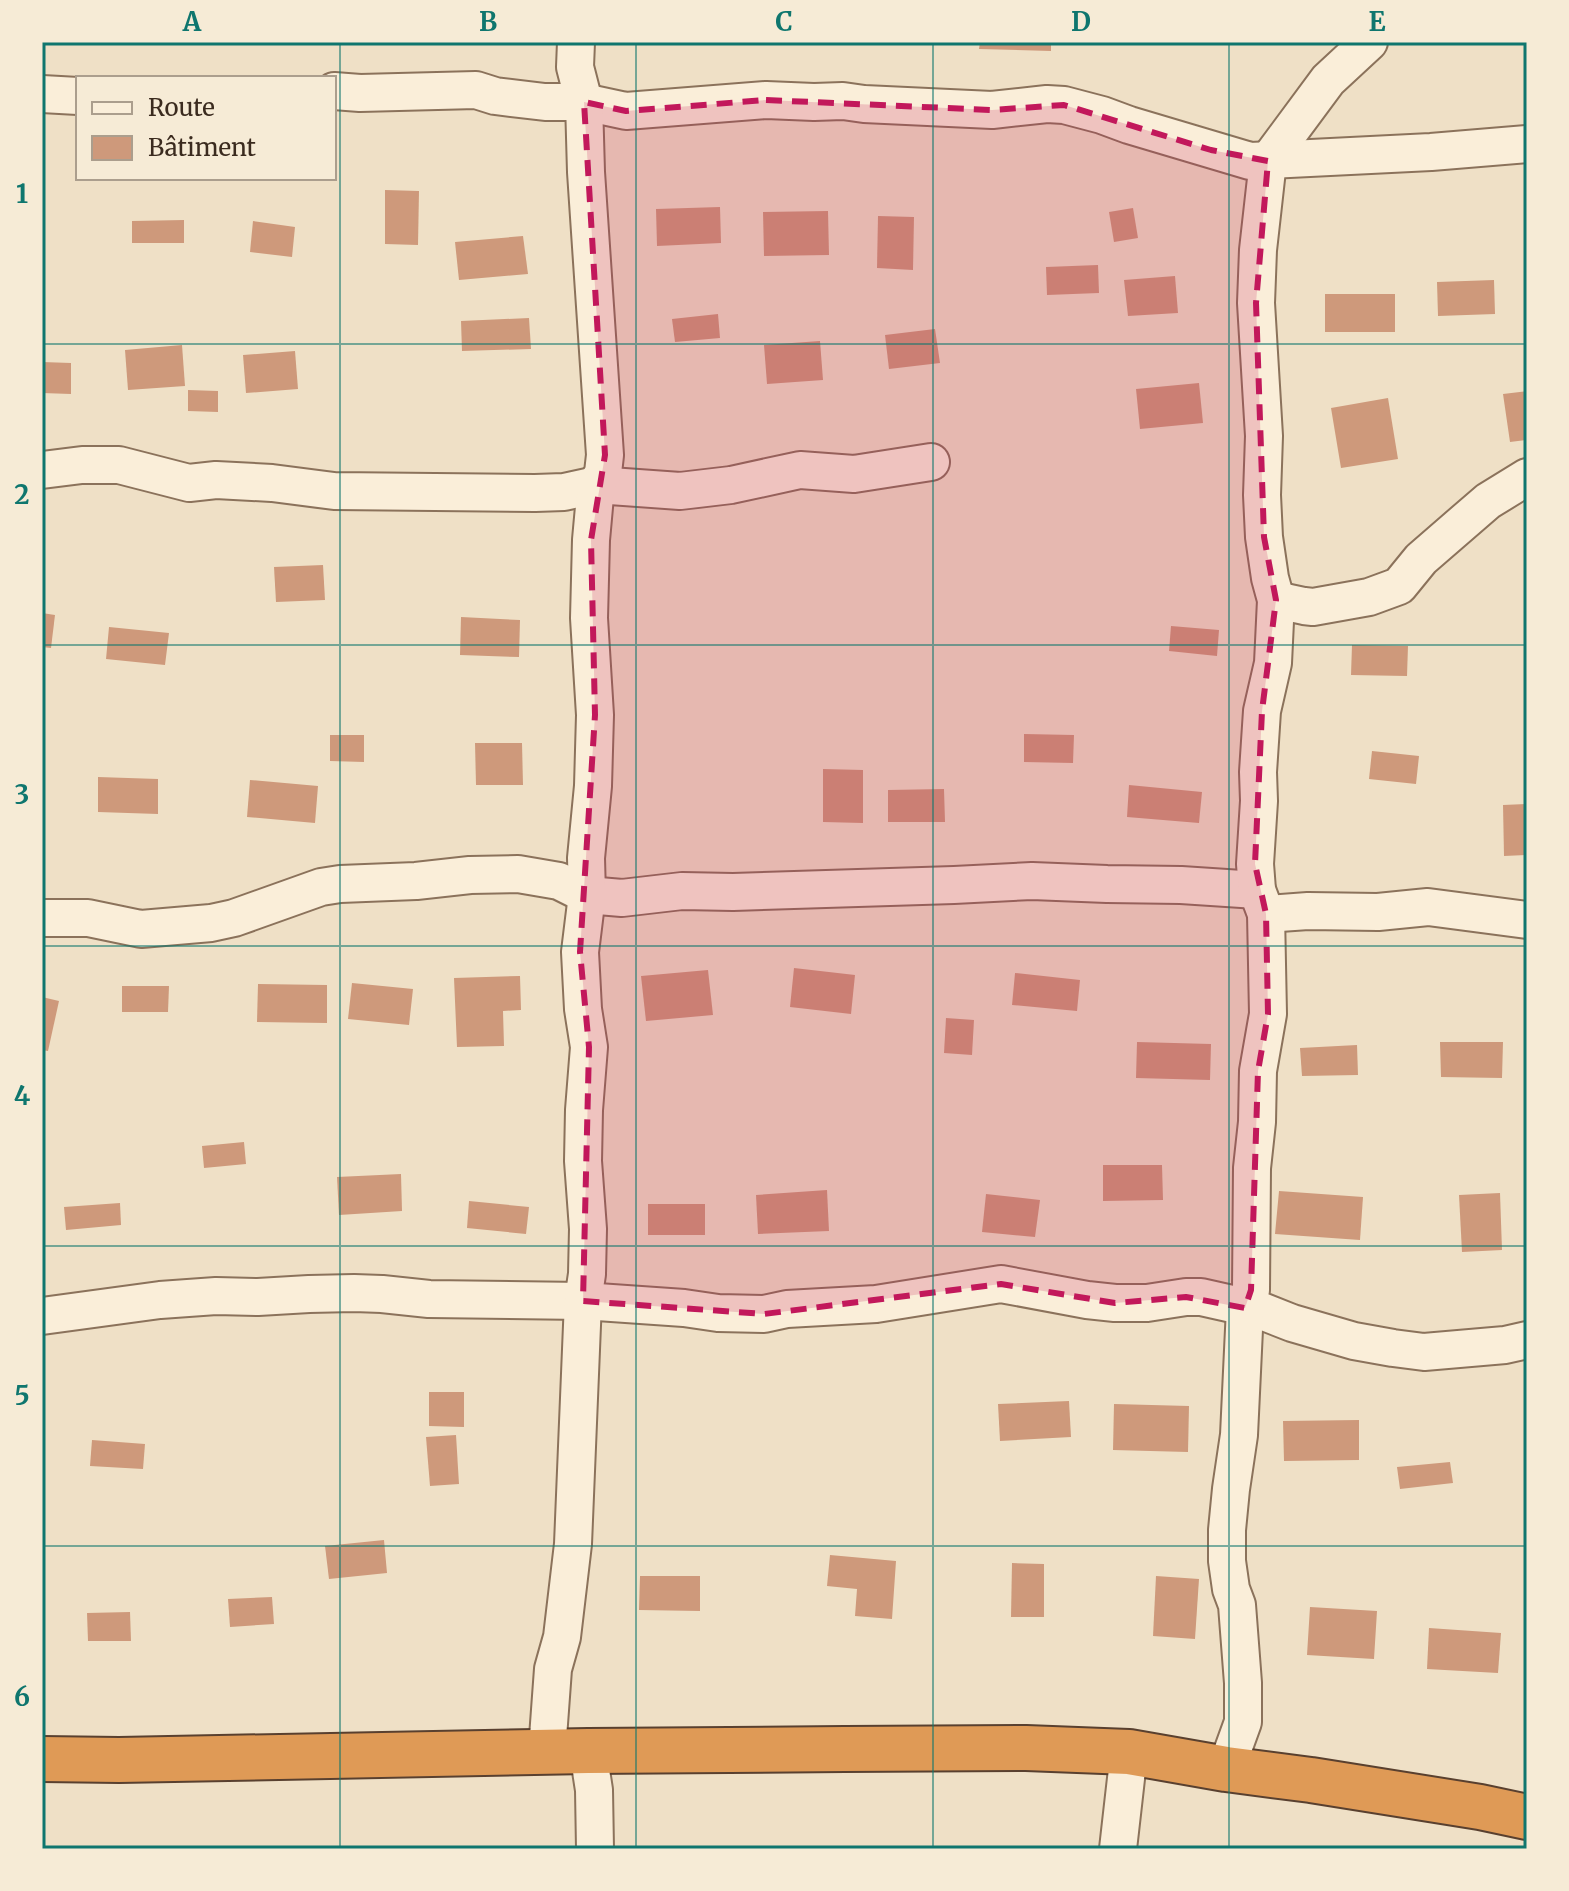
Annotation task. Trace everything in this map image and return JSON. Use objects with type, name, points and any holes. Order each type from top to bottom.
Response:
[{"type":"highway","points":[[42,1759],[1026,1748],[1129,1752],[1527,1817]]},
{"type":"street","points":[[576,42],[575,67],[584,102],[605,455],[603,473],[596,485],[591,540],[589,618],[595,715],[593,786],[586,858],[587,895],[580,952],[589,1047],[583,1161],[587,1274],[583,1301],[573,1544],[562,1637],[553,1669],[568,1751],[594,1790],[595,1849]]},
{"type":"street","points":[[1226,1769],[1243,1722],[1237,1605],[1227,1561],[1227,1530],[1239,1435],[1245,1308],[1251,1290],[1252,1168],[1258,1071],[1268,1014],[1262,902],[1255,864],[1262,711],[1273,663],[1276,600],[1264,537],[1264,436],[1256,303],[1258,250],[1268,161],[1328,80],[1369,42]]},
{"type":"street","points":[[336,91],[476,90],[495,96],[545,102],[584,102],[626,111],[766,100],[843,101],[992,110],[1064,105],[1250,161],[1527,144]]},
{"type":"street","points":[[42,94],[76,96]]},
{"type":"street","points":[[42,470],[119,465],[189,483],[216,480],[360,492],[564,492],[596,485],[680,491],[731,485],[800,470],[854,474],[931,462]]},
{"type":"street","points":[[1276,600],[1313,607],[1369,597],[1399,586],[1421,559],[1488,501],[1527,477]]},
{"type":"street","points":[[42,918],[88,918],[141,929],[211,923],[234,918],[321,887],[518,874],[559,881],[587,895],[622,898],[682,891],[748,892],[1032,881],[1181,885],[1308,911],[1378,912],[1428,907],[1527,920]]},
{"type":"street","points":[[42,1316],[160,1300],[309,1294],[382,1294],[501,1302],[583,1301],[764,1314],[787,1309],[876,1304],[1001,1284],[1115,1303],[1201,1297],[1259,1310],[1318,1331],[1424,1352],[1505,1345],[1527,1340]]},
{"type":"street","points":[[1118,1849],[1129,1752]]},
{"type":"highlighted area","points":[[766,100],[992,110],[1064,105],[1211,150],[1268,161],[1256,303],[1264,537],[1276,600],[1262,711],[1255,864],[1266,914],[1268,1014],[1258,1071],[1251,1290],[1245,1308],[1186,1297],[1115,1303],[1001,1284],[764,1314],[583,1301],[589,1047],[580,952],[595,715],[591,540],[605,455],[584,102],[626,111]]},
{"type":"building","points":[[980,42],[1051,42],[1051,51],[979,49]]},
{"type":"building","points":[[385,190],[419,191],[418,245],[385,244]]},
{"type":"building","points":[[720,207],[721,243],[657,246],[656,209]]},
{"type":"building","points":[[1133,208],[1138,238],[1114,242],[1109,212]]},
{"type":"building","points":[[828,211],[829,255],[764,256],[763,212]]},
{"type":"building","points":[[878,216],[914,217],[913,270],[877,268]]},
{"type":"building","points":[[184,220],[184,243],[132,243],[132,221]]},
{"type":"building","points":[[253,221],[295,227],[292,257],[250,252]]},
{"type":"building","points":[[523,236],[528,274],[459,280],[455,242]]},
{"type":"building","points":[[1098,265],[1099,293],[1047,295],[1046,267]]},
{"type":"building","points":[[1175,276],[1178,313],[1128,316],[1124,280]]},
{"type":"building","points":[[1494,280],[1495,314],[1438,316],[1437,282]]},
{"type":"building","points":[[1325,294],[1395,294],[1395,332],[1325,332]]},
{"type":"building","points":[[718,314],[720,338],[675,342],[672,319]]},
{"type":"building","points":[[529,318],[531,349],[462,351],[461,321]]},
{"type":"building","points":[[935,329],[940,363],[889,369],[885,335]]},
{"type":"building","points":[[820,341],[823,380],[767,384],[764,345]]},
{"type":"building","points":[[182,345],[185,386],[128,390],[125,350]]},
{"type":"building","points":[[295,351],[298,389],[246,393],[243,355]]},
{"type":"building","points":[[42,362],[71,363],[71,394],[42,393]]},
{"type":"building","points":[[1199,383],[1203,423],[1140,429],[1136,389]]},
{"type":"building","points":[[188,390],[218,391],[218,412],[188,411]]},
{"type":"building","points":[[1527,391],[1527,440],[1510,442],[1503,394]]},
{"type":"building","points":[[1388,398],[1398,459],[1341,468],[1331,408]]},
{"type":"building","points":[[323,565],[325,600],[276,602],[274,567]]},
{"type":"building","points":[[42,613],[55,615],[51,648],[42,647]]},
{"type":"building","points":[[461,617],[520,620],[519,657],[460,655]]},
{"type":"building","points":[[1171,626],[1219,630],[1217,656],[1169,651]]},
{"type":"building","points":[[109,627],[169,633],[165,665],[106,659]]},
{"type":"building","points":[[1352,645],[1408,646],[1407,676],[1351,675]]},
{"type":"building","points":[[1024,734],[1074,735],[1073,763],[1024,762]]},
{"type":"building","points":[[330,735],[364,735],[364,762],[330,761]]},
{"type":"building","points":[[475,743],[522,743],[523,785],[476,785]]},
{"type":"building","points":[[1372,751],[1419,756],[1416,784],[1369,779]]},
{"type":"building","points":[[823,769],[863,770],[863,823],[823,822]]},
{"type":"building","points":[[98,777],[158,779],[158,814],[98,812]]},
{"type":"building","points":[[250,780],[318,786],[315,823],[247,817]]},
{"type":"building","points":[[1129,785],[1202,792],[1199,823],[1127,817]]},
{"type":"building","points":[[944,789],[945,822],[888,822],[888,790]]},
{"type":"building","points":[[1527,804],[1527,855],[1504,856],[1503,805]]},
{"type":"building","points":[[794,968],[855,975],[851,1014],[790,1007]]},
{"type":"building","points":[[708,970],[713,1015],[646,1021],[641,976]]},
{"type":"building","points":[[1015,973],[1080,980],[1077,1011],[1012,1005]]},
{"type":"building","points":[[520,976],[521,1010],[503,1011],[504,1046],[457,1047],[454,978]]},
{"type":"building","points":[[352,983],[413,989],[409,1025],[348,1019]]},
{"type":"building","points":[[258,984],[327,985],[327,1023],[257,1022]]},
{"type":"building","points":[[122,986],[169,986],[168,1012],[122,1012]]},
{"type":"building","points":[[42,997],[59,1001],[48,1051],[42,1050]]},
{"type":"building","points":[[946,1018],[974,1020],[972,1055],[944,1053]]},
{"type":"building","points":[[1137,1042],[1211,1044],[1210,1080],[1136,1078]]},
{"type":"building","points":[[1440,1042],[1503,1042],[1502,1078],[1441,1077]]},
{"type":"building","points":[[1357,1045],[1358,1075],[1302,1076],[1300,1048]]},
{"type":"building","points":[[244,1142],[246,1164],[204,1168],[202,1146]]},
{"type":"building","points":[[1103,1165],[1162,1165],[1163,1200],[1103,1201]]},
{"type":"building","points":[[401,1174],[402,1211],[339,1215],[337,1177]]},
{"type":"building","points":[[827,1190],[829,1231],[758,1234],[756,1195]]},
{"type":"building","points":[[1279,1191],[1363,1197],[1360,1240],[1275,1234]]},
{"type":"building","points":[[1500,1193],[1502,1250],[1462,1252],[1459,1195]]},
{"type":"building","points":[[986,1194],[1040,1200],[1035,1237],[982,1232]]},
{"type":"building","points":[[469,1201],[529,1207],[526,1234],[467,1228]]},
{"type":"building","points":[[120,1203],[121,1225],[66,1230],[64,1207]]},
{"type":"building","points":[[648,1204],[705,1204],[705,1235],[648,1235]]},
{"type":"building","points":[[429,1392],[464,1392],[464,1427],[429,1426]]},
{"type":"building","points":[[1069,1401],[1071,1437],[1000,1441],[998,1404]]},
{"type":"building","points":[[1114,1404],[1189,1406],[1188,1452],[1113,1450]]},
{"type":"building","points":[[1359,1420],[1359,1460],[1284,1461],[1283,1421]]},
{"type":"building","points":[[456,1435],[459,1484],[430,1486],[426,1437]]},
{"type":"building","points":[[92,1440],[145,1444],[143,1469],[90,1466]]},
{"type":"building","points":[[1450,1462],[1453,1483],[1400,1489],[1397,1467]]},
{"type":"building","points":[[384,1540],[387,1573],[329,1579],[325,1546]]},
{"type":"building","points":[[830,1555],[896,1561],[892,1619],[855,1616],[857,1589],[827,1586]]},
{"type":"building","points":[[1012,1563],[1044,1564],[1044,1617],[1011,1617]]},
{"type":"building","points":[[640,1576],[700,1576],[700,1611],[639,1610]]},
{"type":"building","points":[[1156,1576],[1199,1579],[1195,1639],[1153,1636]]},
{"type":"building","points":[[272,1597],[274,1624],[230,1627],[228,1599]]},
{"type":"building","points":[[1310,1607],[1377,1611],[1374,1659],[1307,1655]]},
{"type":"building","points":[[130,1612],[131,1641],[88,1641],[87,1613]]},
{"type":"building","points":[[1429,1628],[1501,1633],[1498,1673],[1427,1669]]}]
